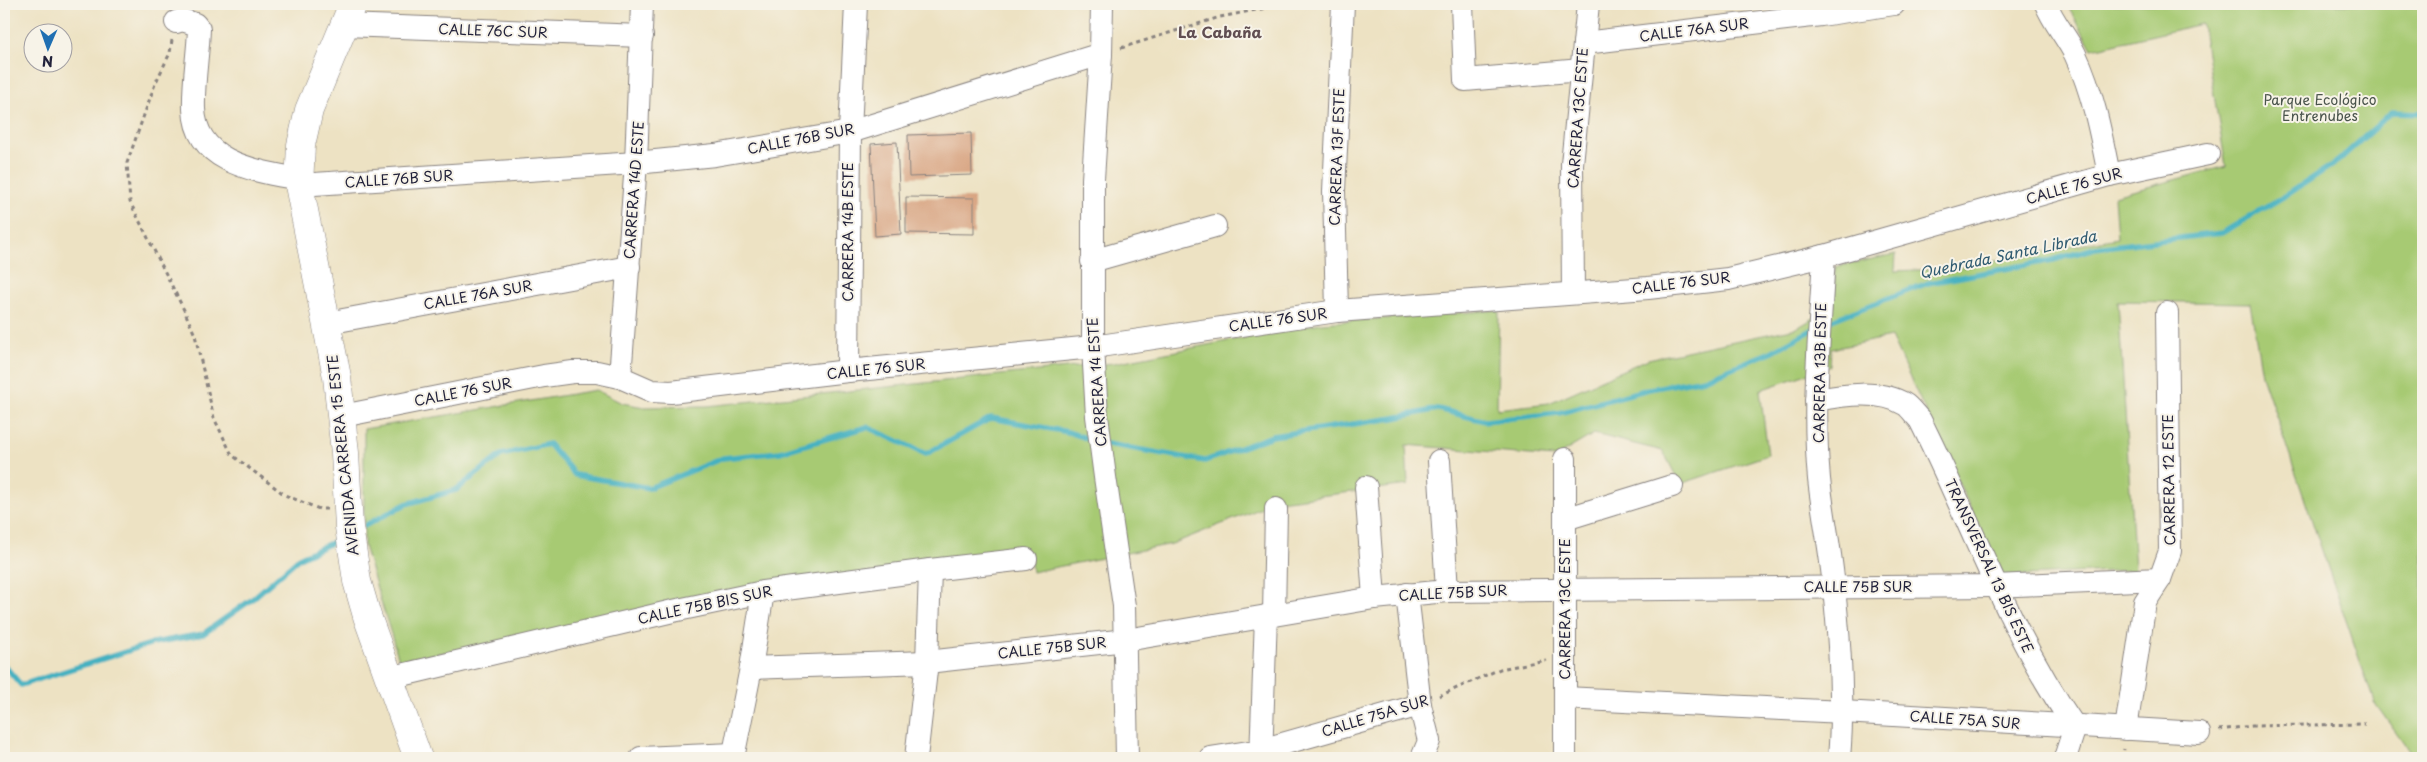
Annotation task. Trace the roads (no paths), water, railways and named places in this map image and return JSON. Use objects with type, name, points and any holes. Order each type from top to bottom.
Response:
[{"type":"main road","name":"AVENIDA CARRERA 15 ESTE","points":[[349,15],[309,110],[301,145],[299,182],[337,377],[342,416],[352,554],[357,581],[366,616],[418,758]]},
{"type":"street","name":"CARRERA 14D ESTE","points":[[620,377],[636,163],[642,4]]},
{"type":"street","name":"CARRERA 14B ESTE","points":[[848,371],[850,132],[856,4]]},
{"type":"street","name":"CARRERA 14 ESTE","points":[[1102,4],[1094,179],[1092,261],[1093,347],[1097,416],[1121,576],[1126,640],[1127,758]]},
{"type":"street","name":"CARRERA 13F ESTE","points":[[1337,311],[1334,191],[1343,4]]},
{"type":"street","points":[[1462,4],[1465,80],[1581,70]]},
{"type":"street","name":"CARRERA 13C ESTE","points":[[1573,293],[1572,164],[1588,4]]},
{"type":"street","name":"CALLE 76A SUR","points":[[1584,43],[1821,9],[1894,4]]},
{"type":"street","points":[[2046,4],[2074,52],[2085,78],[2099,126],[2109,175]]},
{"type":"street","name":"CALLE 76C SUR","points":[[349,15],[642,36]]},
{"type":"street","name":"CALLE 76B SUR","points":[[176,22],[182,20],[195,24],[199,29],[194,111],[198,129],[207,145],[219,156],[252,170],[299,182],[636,163],[715,155],[850,132],[1101,54]]},
{"type":"street","name":"CALLE 76 SUR","points":[[342,416],[544,376],[589,372],[620,377],[652,391],[671,392],[848,371],[1093,347],[1337,311],[1648,288],[1728,279],[1824,256],[2109,175],[2208,154]]},
{"type":"street","points":[[1092,261],[1215,226]]},
{"type":"street","name":"CARRERA 13B ESTE","points":[[1824,256],[1816,400],[1819,479],[1834,588],[1843,712],[1840,758]]},
{"type":"street","name":"CALLE 76A SUR","points":[[327,323],[629,267]]},
{"type":"street","name":"CARRERA 12 ESTE","points":[[2126,729],[2145,602],[2160,579],[2170,551],[2167,313]]},
{"type":"street","name":"TRANSVERSAL 13 BIS ESTE","points":[[1816,400],[1857,395],[1883,397],[1905,405],[1920,420],[1995,586],[2047,687],[2075,727]]},
{"type":"street","name":"CARRERA 13C ESTE","points":[[1565,459],[1565,758]]},
{"type":"street","points":[[1439,460],[1446,590]]},
{"type":"street","points":[[1565,519],[1672,486]]},
{"type":"street","points":[[1366,487],[1374,598]]},
{"type":"street","points":[[1261,754],[1276,509]]},
{"type":"street","name":"CALLE 75B BIS SUR","points":[[389,678],[673,611],[763,592],[930,570],[1026,560]]},
{"type":"street","points":[[916,758],[928,662],[930,570]]},
{"type":"street","name":"CALLE 75B SUR","points":[[751,668],[928,662],[1126,640],[1374,598],[1446,590],[1995,586],[2160,579]]},
{"type":"street","points":[[641,758],[734,756],[763,592]]},
{"type":"street","points":[[1408,594],[1420,705],[1429,741],[1422,758]]},
{"type":"street","name":"CALLE 75A SUR","points":[[1565,698],[2198,733]]},
{"type":"street","name":"CALLE 75A SUR","points":[[1210,758],[1261,754],[1420,705]]},
{"type":"street","points":[[2065,758],[2075,727]]},
{"type":"waterway","name":"Quebrada Santa Librada","points":[[1824,323],[1928,283],[2053,260],[2095,248],[2222,233],[2290,193],[2338,161],[2392,112],[2423,113]]},
{"type":"waterway","name":"Quebrada Santa Librada","points":[[1107,444],[1205,461],[1272,436],[1394,418],[1438,409],[1485,421],[1559,413],[1649,389],[1704,379],[1771,352],[1814,329]]},
{"type":"waterway","name":"Quebrada Santa Librada","points":[[366,525],[406,504],[456,490],[501,455],[549,444],[575,475],[649,488],[723,458],[780,452],[867,427],[926,454],[991,418],[1068,432],[1095,441]]},
{"type":"waterway","name":"Quebrada Santa Librada","points":[[4,665],[21,685],[153,643],[203,634],[251,600],[299,558],[344,537]]},
{"type":"district","name":"La Cabaña","points":[[1220,33]]},
{"type":"park label","name":"Parque Ecológico Entrenubes","points":[[2320,108]]}]
